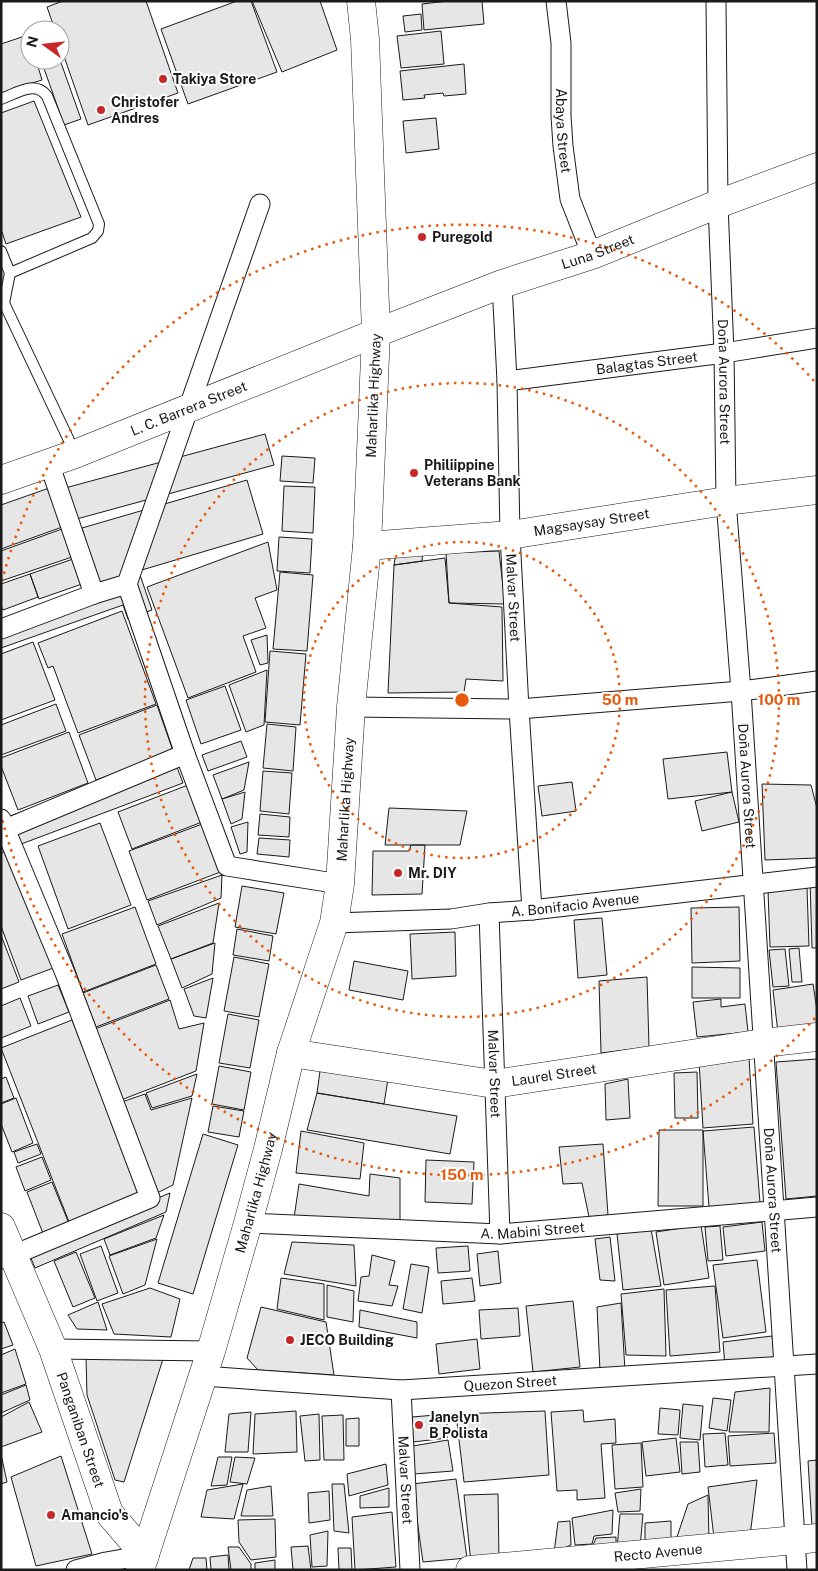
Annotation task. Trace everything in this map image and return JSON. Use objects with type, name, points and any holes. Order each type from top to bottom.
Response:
[{"type":"street","name":"Maharlika Highway","points":[[143,1562],[207,1364],[248,1223],[291,1053],[334,923],[340,884],[351,707],[367,546],[376,333],[365,39],[361,1]]},
{"type":"street","name":"Abaya Street","points":[[556,1],[561,43],[561,116],[570,199],[592,255]]},
{"type":"street","name":"Doña Aurora Street","points":[[716,1],[718,204],[724,353],[726,501],[741,691],[784,1367],[806,1539],[797,1570]]},
{"type":"street","name":"Luna Street","points":[[376,333],[502,284],[592,255],[718,204],[817,167]]},
{"type":"street","points":[[260,204],[127,584],[185,754],[227,866],[340,884]]},
{"type":"street","name":"Malvar Street","points":[[502,284],[518,709],[532,910]]},
{"type":"street","name":"L. C. Barrera Street","points":[[1,480],[75,454],[376,333]]},
{"type":"street","name":"Balagtas Street","points":[[507,381],[724,353],[817,338]]},
{"type":"street","points":[[49,462],[94,594]]},
{"type":"street","name":"Magsaysay Street","points":[[367,546],[510,536],[726,501],[817,490]]},
{"type":"street","points":[[1,629],[94,594],[127,584]]},
{"type":"street","points":[[351,707],[518,709],[741,691],[817,681]]},
{"type":"street","points":[[7,1258],[150,1198],[65,973],[2,826],[185,754]]},
{"type":"street","name":"A. Bonifacio Avenue","points":[[334,923],[451,919],[489,913],[532,910],[817,877]]},
{"type":"street","name":"Malvar Street","points":[[489,913],[500,1234]]},
{"type":"street","name":"Laurel Street","points":[[291,1053],[494,1084],[764,1043],[817,1038]]},
{"type":"street","name":"A. Mabini Street","points":[[248,1223],[500,1234],[817,1206]]},
{"type":"street","name":"Panganiban Street","points":[[1,1227],[7,1258],[53,1349],[109,1514],[143,1562]]},
{"type":"street","name":"Panganiban Street","points":[[53,1349],[207,1364]]},
{"type":"street","name":"Quezon Street","points":[[207,1364],[401,1390],[817,1364]]},
{"type":"street","name":"Malvar Street","points":[[401,1390],[410,1570]]},
{"type":"street","name":"Recto Avenue","points":[[470,1570],[806,1539]]},
{"type":"street","points":[[76,1570],[106,1562],[143,1562]]},
{"type":"lane","points":[[1,99],[32,87],[39,88],[47,96],[98,224],[98,231],[92,238],[10,273]]},
{"type":"lane","points":[[1,251],[10,273],[2,304],[75,454]]},
{"type":"building","points":[[63,1],[146,1],[178,93],[88,125],[69,70],[70,20],[52,20],[47,7]]},
{"type":"building","points":[[237,1],[251,1],[277,72],[188,104],[161,29]]},
{"type":"building","points":[[252,1],[320,1],[337,50],[282,72]]},
{"type":"building","points":[[448,1],[482,1],[484,24],[424,30],[422,4]]},
{"type":"building","points":[[421,14],[422,30],[405,32],[403,16]]},
{"type":"building","points":[[441,31],[444,64],[401,68],[397,36]]},
{"type":"building","points":[[20,38],[20,70],[39,70],[42,80],[1,93],[1,44]]},
{"type":"building","points":[[464,64],[466,94],[444,96],[443,93],[424,95],[425,98],[403,100],[400,71]]},
{"type":"building","points":[[45,70],[64,70],[81,119],[64,125]]},
{"type":"building","points":[[34,101],[81,217],[6,244],[1,229],[1,113]]},
{"type":"building","points":[[436,118],[439,149],[406,153],[403,121]]},
{"type":"building","points":[[265,434],[274,465],[73,520],[65,488]]},
{"type":"building","points":[[282,456],[315,458],[313,483],[280,481]]},
{"type":"building","points":[[247,480],[263,534],[98,583],[82,528]]},
{"type":"building","points":[[284,486],[315,487],[313,533],[282,531]]},
{"type":"building","points":[[52,487],[65,526],[1,549],[1,505]]},
{"type":"building","points":[[62,529],[72,557],[1,581],[1,551]]},
{"type":"building","points":[[279,537],[312,539],[310,573],[277,571]]},
{"type":"building","points":[[268,542],[277,590],[255,598],[266,628],[243,636],[256,672],[188,698],[147,587]]},
{"type":"building","points":[[424,542],[422,561],[394,565],[397,546]]},
{"type":"building","points":[[499,551],[505,604],[449,603],[446,553]]},
{"type":"building","points":[[445,558],[449,603],[502,607],[503,681],[466,679],[464,692],[388,693],[394,565]]},
{"type":"building","points":[[73,559],[82,584],[39,599],[30,574]]},
{"type":"building","points":[[139,572],[152,610],[128,619],[123,605],[1,648],[1,621]]},
{"type":"building","points":[[280,572],[313,575],[307,651],[273,649]]},
{"type":"building","points":[[30,574],[38,597],[3,610],[1,606],[1,584]]},
{"type":"building","points":[[122,611],[156,704],[78,733],[53,666],[48,668],[38,643]]},
{"type":"building","points":[[267,635],[268,663],[260,665],[251,640]]},
{"type":"building","points":[[33,642],[55,700],[1,720],[1,654]]},
{"type":"building","points":[[270,651],[306,654],[300,725],[265,722]]},
{"type":"building","points":[[267,670],[264,725],[246,732],[229,685]]},
{"type":"building","points":[[225,686],[241,730],[201,744],[186,700]]},
{"type":"building","points":[[56,704],[66,731],[1,755],[1,725]]},
{"type":"building","points":[[157,705],[173,751],[96,780],[79,735]]},
{"type":"building","points":[[267,724],[296,727],[293,771],[263,768]]},
{"type":"building","points":[[69,732],[88,783],[18,810],[1,766],[1,758]]},
{"type":"building","points":[[241,741],[247,757],[208,771],[202,755]]},
{"type":"building","points":[[727,752],[732,792],[668,799],[663,759]]},
{"type":"building","points":[[172,754],[183,783],[16,846],[5,818]]},
{"type":"building","points":[[249,762],[244,790],[222,799],[213,775]]},
{"type":"building","points":[[263,771],[292,773],[289,814],[260,811]]},
{"type":"building","points":[[572,782],[576,811],[542,816],[538,786]]},
{"type":"building","points":[[762,784],[811,785],[817,808],[817,858],[765,860]]},
{"type":"building","points":[[188,785],[202,822],[132,849],[118,812]]},
{"type":"building","points":[[245,792],[242,819],[231,824],[222,799]]},
{"type":"building","points":[[732,792],[739,822],[702,831],[695,801]]},
{"type":"building","points":[[389,808],[467,811],[460,845],[385,845]]},
{"type":"building","points":[[260,814],[290,817],[289,837],[258,835]]},
{"type":"building","points":[[248,822],[247,852],[240,854],[231,827]]},
{"type":"building","points":[[100,823],[131,905],[68,929],[38,846]]},
{"type":"building","points":[[205,823],[223,871],[147,900],[129,851]]},
{"type":"building","points":[[259,838],[290,840],[289,857],[257,854]]},
{"type":"building","name":"Mr. DIY","points":[[411,845],[425,845],[422,894],[372,895],[373,851],[409,851]]},
{"type":"building","points":[[12,849],[56,967],[21,980],[1,926],[1,853]]},
{"type":"building","points":[[222,875],[221,898],[157,925],[148,901]]},
{"type":"building","points":[[810,881],[817,881],[817,948],[812,948]]},
{"type":"building","points":[[242,886],[284,893],[276,934],[235,927]]},
{"type":"building","points":[[807,888],[809,946],[770,947],[768,890]]},
{"type":"building","points":[[219,903],[213,943],[171,959],[158,926]]},
{"type":"building","points":[[135,907],[156,964],[83,992],[62,934]]},
{"type":"building","points":[[739,907],[740,961],[692,963],[691,908]]},
{"type":"building","points":[[602,918],[607,975],[578,978],[574,920]]},
{"type":"building","points":[[237,929],[273,936],[269,961],[233,955]]},
{"type":"building","points":[[455,932],[456,976],[412,979],[410,934]]},
{"type":"building","points":[[1,935],[19,982],[1,989]]},
{"type":"building","points":[[215,943],[212,974],[182,988],[171,959]]},
{"type":"building","points":[[799,948],[802,982],[792,982],[789,949]]},
{"type":"building","points":[[785,949],[789,986],[773,987],[769,950]]},
{"type":"building","points":[[234,957],[269,964],[259,1017],[224,1011]]},
{"type":"building","points":[[354,961],[408,971],[403,1000],[349,990]]},
{"type":"building","points":[[156,965],[169,999],[96,1027],[83,993]]},
{"type":"building","points":[[692,967],[740,968],[740,998],[692,998]]},
{"type":"building","points":[[647,977],[649,1047],[601,1053],[599,981]]},
{"type":"building","points":[[213,978],[206,1018],[194,1016],[184,989]]},
{"type":"building","points":[[813,984],[817,1010],[817,1027],[778,1033],[773,990]]},
{"type":"building","points":[[58,985],[69,1012],[38,1024],[28,996]]},
{"type":"building","points":[[20,998],[31,1026],[1,1038],[1,1006]]},
{"type":"building","points":[[721,999],[721,1007],[745,1004],[748,1032],[697,1037],[693,1002]]},
{"type":"building","points":[[170,1000],[179,1029],[204,1023],[196,1071],[121,1100],[95,1029]]},
{"type":"building","points":[[228,1014],[259,1020],[250,1068],[219,1063]]},
{"type":"building","points":[[72,1020],[142,1199],[71,1227],[1,1048]]},
{"type":"building","points":[[749,1058],[753,1124],[703,1128],[699,1061]]},
{"type":"building","points":[[817,1059],[817,1196],[786,1199],[776,1062]]},
{"type":"building","points":[[219,1066],[251,1072],[244,1110],[212,1104]]},
{"type":"building","points":[[320,1071],[388,1079],[384,1104],[317,1093]]},
{"type":"building","points":[[697,1072],[698,1118],[675,1118],[674,1073]]},
{"type":"building","points":[[197,1074],[192,1096],[152,1108],[146,1093]]},
{"type":"building","points":[[6,1077],[14,1098],[1,1103],[1,1079]]},
{"type":"building","points":[[628,1079],[630,1118],[606,1120],[605,1084]]},
{"type":"building","points":[[317,1093],[457,1116],[450,1154],[307,1130]]},
{"type":"building","points":[[145,1094],[151,1110],[192,1098],[173,1185],[151,1196],[116,1104]]},
{"type":"building","points":[[16,1098],[33,1143],[12,1152],[1,1124],[1,1104]]},
{"type":"building","points":[[213,1106],[244,1111],[239,1137],[208,1132]]},
{"type":"building","points":[[754,1127],[760,1203],[709,1207],[703,1131]]},
{"type":"building","points":[[659,1130],[703,1130],[703,1206],[658,1206]]},
{"type":"building","points":[[301,1131],[364,1143],[360,1179],[296,1173]]},
{"type":"building","points":[[203,1134],[238,1145],[193,1294],[158,1283]]},
{"type":"building","points":[[37,1144],[41,1154],[18,1163],[14,1152]]},
{"type":"building","points":[[603,1144],[608,1215],[589,1217],[582,1183],[563,1184],[559,1147]]},
{"type":"building","points":[[42,1157],[51,1180],[25,1191],[16,1167]]},
{"type":"building","points":[[426,1160],[474,1162],[472,1204],[425,1202]]},
{"type":"building","points":[[370,1174],[400,1178],[400,1226],[294,1218],[299,1184],[369,1196]]},
{"type":"building","points":[[52,1182],[70,1226],[44,1236],[27,1192]]},
{"type":"building","points":[[170,1193],[166,1212],[35,1268],[28,1251]]},
{"type":"building","points":[[164,1215],[156,1238],[110,1255],[104,1239]]},
{"type":"building","points":[[762,1222],[765,1251],[726,1256],[723,1227]]},
{"type":"building","points":[[701,1225],[709,1278],[664,1285],[656,1232]]},
{"type":"building","points":[[720,1226],[723,1260],[708,1261],[705,1227]]},
{"type":"building","points":[[651,1229],[661,1286],[623,1290],[617,1234]]},
{"type":"building","points":[[610,1237],[615,1281],[600,1280],[595,1239]]},
{"type":"building","points":[[157,1239],[145,1285],[123,1294],[109,1256]]},
{"type":"building","points":[[292,1242],[354,1245],[356,1286],[284,1274]]},
{"type":"building","points":[[101,1246],[118,1293],[97,1301],[80,1254]]},
{"type":"building","points":[[468,1246],[470,1271],[438,1273],[436,1248]]},
{"type":"building","points":[[498,1251],[501,1283],[480,1286],[477,1254]]},
{"type":"building","points":[[76,1252],[95,1298],[73,1307],[54,1261]]},
{"type":"building","points":[[372,1255],[395,1261],[389,1285],[398,1286],[392,1306],[358,1301],[361,1277],[369,1276]]},
{"type":"building","points":[[757,1260],[766,1332],[723,1338],[713,1265]]},
{"type":"building","points":[[411,1264],[429,1267],[422,1313],[403,1309]]},
{"type":"building","points":[[281,1278],[324,1284],[324,1320],[277,1309]]},
{"type":"building","points":[[472,1278],[475,1301],[443,1304],[441,1281]]},
{"type":"building","points":[[327,1285],[354,1291],[353,1322],[327,1317]]},
{"type":"building","points":[[715,1286],[720,1352],[670,1356],[666,1290]]},
{"type":"building","points":[[150,1288],[180,1299],[171,1337],[114,1334],[102,1304]]},
{"type":"building","points":[[664,1289],[666,1356],[626,1355],[621,1294]]},
{"type":"building","points":[[573,1301],[580,1367],[533,1372],[526,1306]]},
{"type":"building","points":[[98,1302],[107,1330],[77,1329],[68,1315]]},
{"type":"building","points":[[621,1303],[625,1371],[600,1371],[597,1307]]},
{"type":"building","name":"JECO Building","points":[[261,1307],[326,1322],[334,1375],[258,1370],[247,1358]]},
{"type":"building","points":[[518,1308],[520,1336],[481,1339],[479,1310]]},
{"type":"building","points":[[360,1310],[417,1322],[417,1338],[359,1327]]},
{"type":"building","points":[[4,1322],[13,1345],[1,1349],[1,1323]]},
{"type":"building","points":[[772,1336],[775,1361],[725,1366],[723,1342]]},
{"type":"building","points":[[477,1339],[480,1369],[439,1374],[436,1344]]},
{"type":"building","points":[[15,1349],[26,1384],[1,1393],[1,1355]]},
{"type":"building","points":[[86,1358],[163,1359],[124,1482],[115,1480],[87,1395]]},
{"type":"building","points":[[26,1385],[30,1400],[1,1413],[1,1395]]},
{"type":"building","points":[[770,1388],[769,1432],[729,1432],[735,1392]]},
{"type":"building","points":[[713,1398],[731,1400],[727,1431],[709,1428]]},
{"type":"building","points":[[29,1402],[42,1432],[1,1447],[1,1417]]},
{"type":"building","points":[[683,1404],[703,1406],[700,1440],[680,1438]]},
{"type":"building","points":[[660,1408],[680,1410],[678,1435],[658,1434]]},
{"type":"building","points":[[583,1410],[584,1422],[615,1419],[616,1443],[601,1444],[605,1498],[577,1500],[577,1490],[557,1491],[551,1412]]},
{"type":"building","points":[[296,1411],[297,1452],[253,1454],[255,1414]]},
{"type":"building","points":[[545,1411],[549,1475],[464,1482],[456,1414]]},
{"type":"building","points":[[251,1412],[248,1452],[225,1452],[229,1414]]},
{"type":"building","points":[[319,1414],[320,1460],[305,1461],[300,1416]]},
{"type":"building","points":[[447,1414],[447,1438],[413,1442],[412,1417]]},
{"type":"building","points":[[343,1415],[344,1460],[324,1460],[322,1416]]},
{"type":"building","points":[[359,1418],[359,1446],[346,1446],[346,1419]]},
{"type":"building","points":[[725,1433],[728,1465],[705,1467],[703,1434]]},
{"type":"building","points":[[774,1433],[776,1463],[730,1466],[728,1436]]},
{"type":"building","points":[[676,1438],[680,1472],[646,1476],[642,1442]]},
{"type":"building","points":[[448,1440],[453,1471],[414,1474],[413,1446]]},
{"type":"building","points":[[680,1442],[698,1442],[700,1472],[682,1474]]},
{"type":"building","points":[[641,1443],[643,1487],[615,1489],[612,1445]]},
{"type":"building","points":[[1,1454],[7,1482],[1,1484]]},
{"type":"building","name":"Amancio's","points":[[61,1456],[92,1554],[36,1566],[11,1477]]},
{"type":"building","points":[[218,1457],[232,1457],[227,1485],[211,1486]]},
{"type":"building","points":[[235,1457],[255,1458],[247,1484],[230,1482]]},
{"type":"building","points":[[817,1460],[817,1526],[812,1527],[808,1461]]},
{"type":"building","points":[[386,1464],[388,1485],[349,1496],[347,1474]]},
{"type":"building","points":[[456,1479],[467,1558],[423,1562],[412,1484]]},
{"type":"building","points":[[757,1480],[750,1536],[714,1538],[708,1487]]},
{"type":"building","points":[[243,1484],[234,1519],[201,1517],[207,1490]]},
{"type":"building","points":[[332,1484],[344,1484],[349,1533],[334,1531]]},
{"type":"building","points":[[271,1486],[273,1516],[241,1516],[247,1490]]},
{"type":"building","points":[[389,1488],[389,1507],[360,1508],[360,1496]]},
{"type":"building","points":[[641,1489],[640,1511],[618,1512],[615,1493]]},
{"type":"building","points":[[329,1491],[330,1520],[309,1523],[308,1493]]},
{"type":"building","points":[[498,1494],[499,1561],[471,1563],[464,1495]]},
{"type":"building","points":[[708,1495],[709,1541],[675,1543],[688,1504]]},
{"type":"building","points":[[613,1510],[612,1534],[594,1536],[592,1544],[575,1545],[572,1518]]},
{"type":"building","points":[[392,1512],[396,1567],[355,1570],[352,1517]]},
{"type":"building","points":[[620,1514],[643,1514],[640,1548],[617,1549]]},
{"type":"building","points":[[275,1519],[276,1557],[251,1560],[239,1542],[238,1520]]},
{"type":"building","points":[[570,1521],[571,1545],[554,1553],[558,1522]]},
{"type":"building","points":[[671,1521],[671,1545],[645,1548],[645,1523]]},
{"type":"building","points":[[328,1531],[327,1566],[312,1567],[310,1535]]},
{"type":"building","points":[[616,1537],[616,1551],[590,1553],[596,1538]]},
{"type":"building","points":[[308,1546],[311,1570],[293,1570],[291,1547]]},
{"type":"building","points":[[228,1547],[239,1547],[251,1564],[251,1570],[231,1570]]},
{"type":"building","points":[[338,1548],[351,1548],[352,1570],[339,1570]]},
{"type":"building","points":[[228,1555],[229,1570],[211,1570],[210,1557]]},
{"type":"building","points":[[193,1558],[206,1558],[207,1570],[189,1570]]},
{"type":"building","points":[[275,1560],[275,1570],[255,1570],[255,1563]]},
{"type":"place","name":"Takiya Store","points":[[163,79]]},
{"type":"place","name":"Christofer Andres","points":[[101,110]]},
{"type":"place","name":"Puregold","points":[[422,237]]},
{"type":"place","name":"Philiippine Veterans Bank","points":[[414,473]]},
{"type":"place","name":"Mr. DIY","points":[[398,873]]},
{"type":"place","name":"JECO Building","points":[[290,1340]]},
{"type":"place","name":"Janelyn B Polista","points":[[419,1425]]},
{"type":"place","name":"Amancio's","points":[[51,1515]]}]
